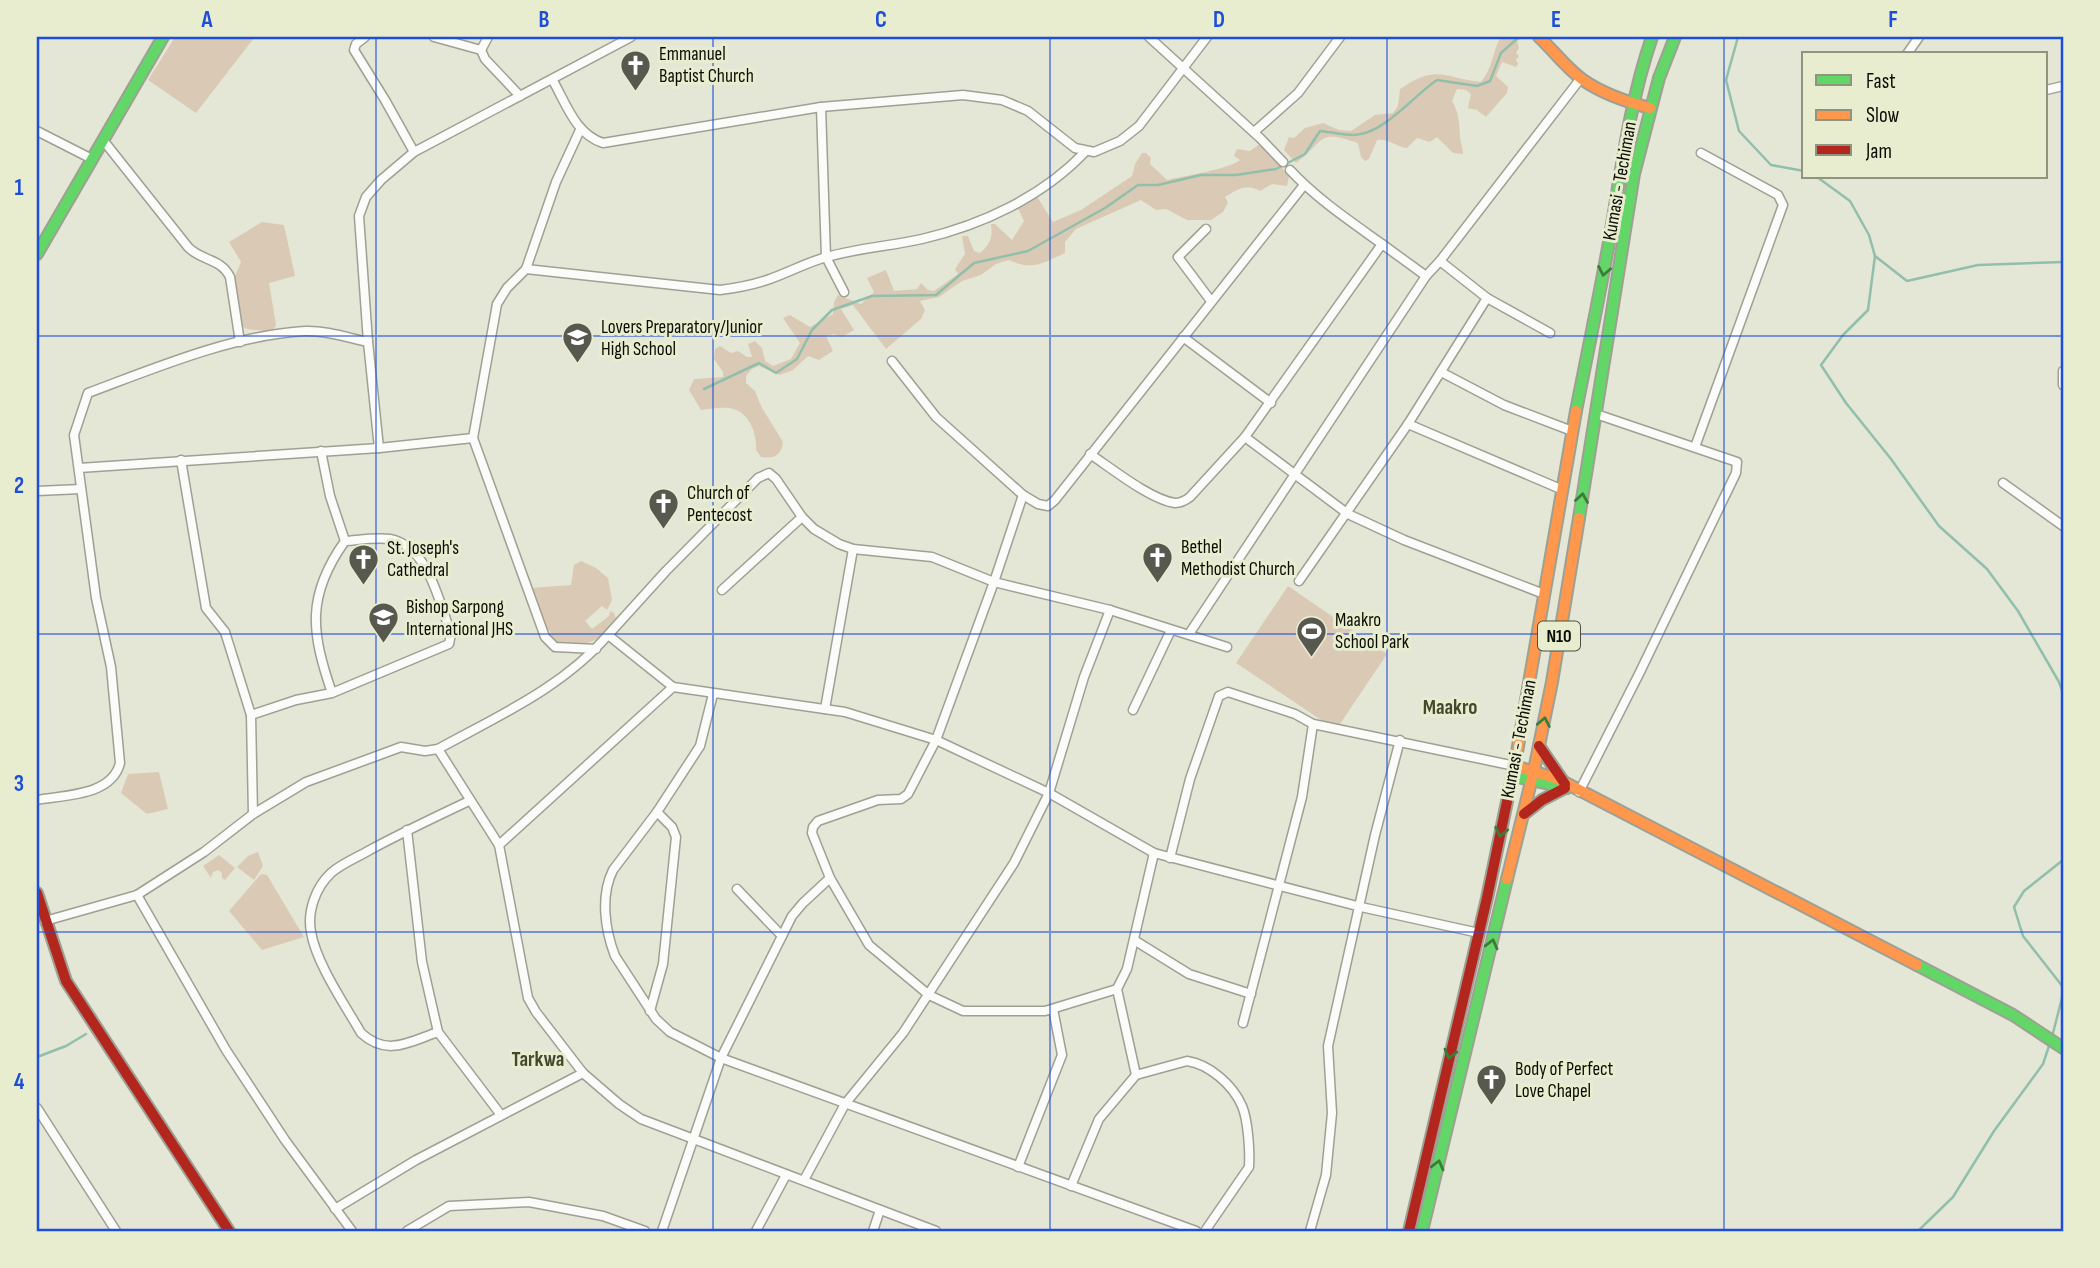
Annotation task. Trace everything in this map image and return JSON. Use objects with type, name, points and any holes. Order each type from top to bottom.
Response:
[{"type":"main road","points":[[37,254],[163,37]]},
{"type":"main road","name":"Kumasi - Techiman","points":[[1409,1231],[1514,771],[1572,431],[1633,103],[1652,37]]},
{"type":"main road","name":"N10","points":[[1422,1231],[1533,775],[1632,189],[1650,108],[1675,37]]},
{"type":"main road","points":[[1540,38],[1581,78],[1614,97],[1650,108]]},
{"type":"main road","points":[[1618,186],[1632,189]]},
{"type":"main road","points":[[1539,746],[1570,788]]},
{"type":"main road","points":[[1514,771],[1570,788],[2013,1015],[2062,1047]]},
{"type":"main road","points":[[1524,814],[1542,800],[1570,788]]},
{"type":"main road","points":[[37,893],[38,906],[66,981],[229,1231]]},
{"type":"street","points":[[365,37],[356,44],[354,50],[414,152]]},
{"type":"street","points":[[434,37],[481,50]]},
{"type":"street","points":[[481,50],[488,37]]},
{"type":"street","points":[[380,448],[368,342],[359,216],[366,197],[414,152],[631,37]]},
{"type":"street","points":[[1149,37],[1254,132],[1283,162]]},
{"type":"street","points":[[552,79],[580,130],[590,139],[603,143],[821,107],[963,95],[1002,100],[1028,111],[1066,142],[1085,152],[1104,150],[1139,126],[1207,37]]},
{"type":"street","points":[[1254,132],[1298,93],[1340,37]]},
{"type":"street","points":[[1908,52],[1919,37]]},
{"type":"street","points":[[481,50],[485,59],[520,96]]},
{"type":"street","points":[[1189,634],[1426,276],[1581,78]]},
{"type":"street","points":[[821,107],[826,257],[844,292]]},
{"type":"street","points":[[580,130],[556,182],[526,269],[507,288],[498,304],[472,438],[545,637],[555,647],[596,649]]},
{"type":"street","points":[[37,131],[92,159]]},
{"type":"street","points":[[103,140],[193,253],[226,270],[230,277],[240,342]]},
{"type":"street","points":[[526,269],[720,290],[768,279],[826,257],[947,233],[983,220],[1049,183],[1085,152]]},
{"type":"street","points":[[1695,447],[1783,205],[1778,195],[1701,153]]},
{"type":"street","points":[[1290,170],[1304,185],[1426,276]]},
{"type":"street","points":[[892,362],[936,417],[1023,495],[1044,506],[1052,503],[1304,185]]},
{"type":"street","points":[[1206,229],[1178,257],[1211,301]]},
{"type":"street","points":[[1090,454],[1137,485],[1171,502],[1182,502],[1191,497],[1245,437],[1271,403],[1382,244]]},
{"type":"street","points":[[1440,261],[1487,298],[1550,333]]},
{"type":"street","points":[[1299,581],[1408,424],[1487,298]]},
{"type":"street","points":[[37,800],[103,785],[114,775],[120,763],[111,667],[96,598],[74,435],[88,393],[169,363],[240,342],[307,331],[368,342]]},
{"type":"street","points":[[1183,337],[1271,403]]},
{"type":"street","points":[[2063,371],[2063,385]]},
{"type":"street","points":[[1441,372],[1504,405],[1572,431]]},
{"type":"street","points":[[1570,788],[1639,674],[1737,473],[1738,462],[1596,414]]},
{"type":"street","points":[[1408,424],[1563,490]]},
{"type":"street","points":[[1245,437],[1348,514],[1404,540],[1544,594]]},
{"type":"street","points":[[79,468],[380,448],[472,438]]},
{"type":"street","points":[[321,451],[330,496],[345,541]]},
{"type":"street","points":[[181,460],[206,608],[225,632],[251,715],[253,814]]},
{"type":"street","points":[[45,921],[137,895],[204,852],[253,814],[298,785],[401,747],[425,751],[438,749],[548,688],[596,649],[666,570],[758,478],[769,473],[802,517],[823,536],[853,549],[932,557],[994,582],[1110,610],[1227,648]]},
{"type":"street","points":[[2003,483],[2063,526]]},
{"type":"street","points":[[37,491],[81,489]]},
{"type":"street","points":[[1023,495],[936,740],[904,798],[878,800],[815,823],[812,833],[830,878],[869,945],[929,995],[963,1011],[1053,1009],[1117,989]]},
{"type":"street","points":[[722,590],[802,517]]},
{"type":"street","points":[[251,715],[296,700],[332,693],[445,648],[452,639],[428,572],[410,550],[399,542],[387,539],[345,541]]},
{"type":"street","points":[[332,693],[320,656],[316,608],[324,575],[345,541]]},
{"type":"street","points":[[825,709],[853,549]]},
{"type":"street","points":[[804,1181],[845,1104],[890,1052],[1014,863],[1049,793],[1084,677],[1110,610]]},
{"type":"street","points":[[1133,710],[1171,630]]},
{"type":"street","points":[[608,635],[673,687],[867,717],[936,740],[1049,793],[1154,853],[1361,907],[1479,933]]},
{"type":"street","points":[[499,845],[673,687]]},
{"type":"street","points":[[1171,858],[1190,779],[1219,696],[1228,692],[1295,714],[1313,724],[1400,740],[1514,771]]},
{"type":"street","points":[[713,694],[700,746],[657,812],[612,870],[605,894],[611,945],[650,1011],[670,1032],[720,1058],[1196,1231]]},
{"type":"street","points":[[1243,1023],[1302,797],[1313,724]]},
{"type":"street","points":[[1310,1231],[1321,1197],[1332,1113],[1328,1046],[1400,740]]},
{"type":"street","points":[[438,749],[499,845],[528,998],[583,1073],[631,1113],[936,1231]]},
{"type":"street","points":[[438,1032],[391,1047],[378,1045],[361,1032],[329,977],[311,932],[313,900],[319,886],[330,874],[407,830],[469,801]]},
{"type":"street","points":[[650,1011],[663,964],[676,837],[672,827],[657,812]]},
{"type":"street","points":[[407,830],[422,962],[438,1032],[501,1115]]},
{"type":"street","points":[[1136,1075],[1117,989],[1127,969],[1154,853]]},
{"type":"street","points":[[662,1231],[720,1058],[797,909],[830,878]]},
{"type":"street","points":[[737,888],[782,936]]},
{"type":"street","points":[[137,895],[226,1051],[285,1140],[352,1231]]},
{"type":"street","points":[[1134,940],[1189,974],[1251,993]]},
{"type":"street","points":[[1018,1167],[1062,1055],[1053,1009]]},
{"type":"street","points":[[1071,1186],[1099,1119],[1136,1075],[1187,1060],[1196,1062],[1216,1074],[1241,1104],[1249,1167],[1205,1231]]},
{"type":"street","points":[[335,1209],[416,1160],[583,1073]]},
{"type":"street","points":[[37,1108],[116,1231]]},
{"type":"street","points":[[756,1231],[786,1175]]},
{"type":"street","points":[[407,1231],[449,1206],[529,1202],[603,1216],[645,1231]]},
{"type":"street","points":[[873,1231],[880,1210]]},
{"type":"shaded area","points":[[175,37],[254,38],[196,113],[148,80]]},
{"type":"shaded area","points":[[1501,37],[1523,37],[1517,41],[1519,48],[1516,53],[1519,56],[1516,67],[1502,62],[1496,76],[1508,87],[1507,93],[1486,117],[1477,110],[1468,108],[1471,94],[1466,90],[1457,89],[1452,101],[1458,118],[1463,154],[1453,153],[1437,137],[1430,142],[1417,138],[1407,148],[1377,140],[1369,159],[1365,161],[1361,157],[1358,143],[1335,137],[1323,139],[1296,163],[1284,150],[1289,137],[1294,138],[1305,128],[1323,123],[1339,130],[1351,131],[1375,115],[1393,113],[1398,106],[1400,89],[1422,77],[1439,74],[1481,82]]},
{"type":"shaded area","points":[[1261,143],[1289,176],[1287,186],[1272,184],[1260,191],[1250,187],[1238,189],[1225,197],[1228,203],[1223,212],[1211,220],[1187,220],[1166,209],[1156,210],[1141,200],[1076,229],[1065,242],[1065,253],[1050,260],[1031,265],[1009,260],[996,264],[981,275],[962,281],[939,297],[920,301],[925,310],[921,319],[886,349],[853,305],[841,309],[854,330],[842,337],[834,334],[826,336],[833,351],[819,360],[808,356],[793,370],[780,375],[759,366],[746,376],[746,383],[755,391],[783,442],[781,451],[773,457],[761,457],[756,450],[751,424],[742,414],[729,408],[701,410],[689,390],[694,379],[723,377],[723,372],[714,359],[715,349],[720,346],[731,353],[738,351],[752,357],[748,344],[755,341],[762,348],[765,361],[773,366],[791,359],[800,343],[783,318],[790,315],[810,327],[833,314],[838,295],[861,304],[874,292],[867,278],[886,270],[894,291],[917,289],[921,283],[928,290],[934,291],[958,274],[955,269],[965,254],[962,236],[968,236],[974,251],[980,253],[990,240],[991,224],[995,224],[1012,240],[1024,221],[1017,206],[1036,195],[1053,222],[1081,210],[1132,176],[1142,153],[1151,158],[1150,164],[1167,180],[1235,163],[1240,160],[1234,156],[1237,149],[1250,151]]},
{"type":"shaded area","points":[[262,222],[284,225],[295,276],[269,283],[276,325],[272,332],[247,329],[240,325],[235,276],[241,262],[229,242]]},
{"type":"shaded area","points":[[581,561],[608,578],[612,600],[607,610],[602,606],[585,621],[592,629],[609,616],[610,611],[616,619],[591,642],[557,643],[551,638],[550,631],[542,625],[530,588],[571,585],[574,565]]},
{"type":"shaded area","name":"Maakro School Park","points":[[1288,586],[1387,654],[1336,730],[1236,663]]},
{"type":"shaded area","points":[[159,772],[168,809],[147,814],[121,793],[128,774]]},
{"type":"shaded area","points":[[258,852],[263,866],[254,880],[237,867],[248,856]]},
{"type":"shaded area","points":[[219,855],[235,868],[225,880],[218,870],[213,872],[211,878],[203,866]]},
{"type":"shaded area","points":[[261,874],[267,875],[304,937],[262,950],[229,911]]},
{"type":"waterway","points":[[704,389],[759,363],[776,373],[797,359],[812,330],[832,310],[872,296],[936,295],[974,263],[1028,251],[1105,208],[1138,185],[1158,185],[1201,175],[1236,175],[1276,169],[1305,154],[1320,131],[1354,135],[1376,128],[1437,80],[1477,86],[1490,81],[1501,53],[1519,37]]},
{"type":"waterway","points":[[1738,37],[1726,80],[1739,131],[1771,165],[1802,171]]},
{"type":"waterway","points":[[1818,178],[1850,201],[1869,235],[1875,256],[1868,310],[1843,335],[1821,365],[1846,403],[1891,459],[1939,526],[1987,569],[2018,611],[2063,693]]},
{"type":"waterway","points":[[1875,256],[1907,281],[1978,265],[2063,262]]},
{"type":"waterway","points":[[2063,860],[2024,891],[2014,907],[2023,936],[2063,987]]},
{"type":"waterway","points":[[2052,1037],[2063,994]]},
{"type":"waterway","points":[[37,1057],[66,1046],[86,1034]]},
{"type":"waterway","points":[[1918,1231],[1953,1197],[1994,1131],[2043,1064],[2050,1043]]},
{"type":"traffic: fast","points":[[37,254],[163,37]]},
{"type":"traffic: fast","points":[[1576,411],[1631,113],[1652,37]]},
{"type":"traffic: fast","points":[[1579,518],[1634,174],[1659,78],[1675,37]]},
{"type":"traffic: fast","points":[[1513,776],[1567,788]]},
{"type":"traffic: fast","points":[[1422,1231],[1507,879]]},
{"type":"traffic: fast","points":[[1917,965],[2013,1015],[2063,1048]]},
{"type":"traffic: slow","points":[[1539,37],[1583,80],[1615,97],[1650,108]]},
{"type":"traffic: slow","points":[[1516,758],[1576,411]]},
{"type":"traffic: slow","points":[[1507,879],[1552,682],[1579,518]]},
{"type":"traffic: slow","points":[[1515,766],[1558,779],[1917,965]]},
{"type":"traffic: jam","points":[[1539,746],[1565,784]]},
{"type":"traffic: jam","points":[[1409,1231],[1487,898],[1516,758]]},
{"type":"traffic: jam","points":[[1524,814],[1542,800],[1565,788]]},
{"type":"traffic: jam","points":[[37,893],[66,981],[229,1231]]},
{"type":"place","name":"Emmanuel Baptist Church","points":[[636,92]]},
{"type":"place","name":"Lovers Preparatory/Junior High School","points":[[578,365]]},
{"type":"place","name":"Church of Pentecost","points":[[664,531]]},
{"type":"place","name":"Bethel Methodist Church","points":[[1158,585]]},
{"type":"place","name":"St. Joseph's Cathedral","points":[[364,586]]},
{"type":"place","name":"Bishop Sarpong International JHS","points":[[383,645]]},
{"type":"place","name":"Maakro School Park","points":[[1312,658]]},
{"type":"place","name":"Body of Perfect Love Chapel","points":[[1492,1107]]},
{"type":"district","name":"Maakro","points":[[1450,707]]},
{"type":"district","name":"Tarkwa","points":[[538,1059]]}]
